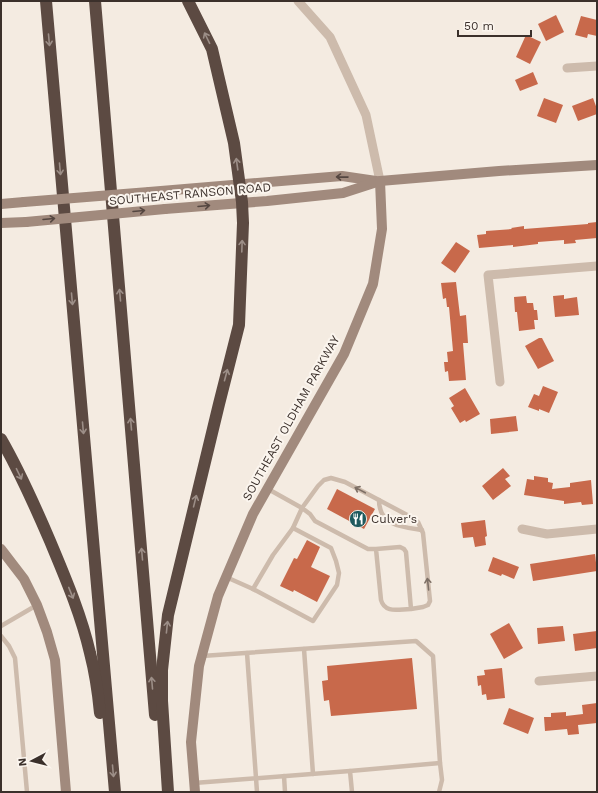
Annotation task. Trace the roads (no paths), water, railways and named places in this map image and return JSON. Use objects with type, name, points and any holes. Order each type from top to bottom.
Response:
[{"type":"highway","points":[[46,1],[115,792]]},
{"type":"highway","points":[[95,1],[162,792]]},
{"type":"highway","points":[[168,792],[162,701],[162,670],[168,615],[239,325],[243,223],[240,184],[234,143],[212,49],[188,1]]},
{"type":"highway","points":[[1,439],[37,511],[77,609],[92,660],[103,737],[111,750]]},
{"type":"main road","name":"SOUTHEAST RANSON ROAD","points":[[1,204],[342,176],[380,181],[499,171],[597,165]]},
{"type":"main road","name":"SOUTHEAST RANSON ROAD","points":[[1,223],[343,193],[380,181]]},
{"type":"main road","name":"SOUTHEAST OLDHAM PARKWAY","points":[[194,787],[191,742],[199,666],[218,596],[253,514],[344,354],[373,284],[382,229],[380,181]]},
{"type":"main road","points":[[1,549],[24,579],[37,605],[55,660],[66,792]]},
{"type":"street","name":"SOUTHEAST OLDHAM PARKWAY","points":[[298,1],[330,37],[366,115],[380,181]]},
{"type":"street","points":[[567,68],[597,66]]},
{"type":"street","points":[[500,382],[488,275],[597,266]]},
{"type":"street","points":[[522,529],[547,534],[597,529]]},
{"type":"street","points":[[539,681],[597,676]]},
{"type":"lane","points":[[253,589],[273,555],[293,528],[302,508],[324,480],[331,478],[345,482],[418,522],[423,532],[430,601],[428,605],[411,609],[390,610],[382,605],[376,549]]},
{"type":"lane","points":[[268,489],[302,508],[310,514],[315,521],[368,549],[400,547],[404,549],[406,552],[411,609]]},
{"type":"lane","points":[[379,500],[379,507],[386,520],[395,525],[422,530]]},
{"type":"lane","points":[[226,577],[253,589],[313,621],[337,585],[338,573],[336,561],[331,548],[293,528]]},
{"type":"lane","points":[[1,626],[37,605]]},
{"type":"lane","points":[[1,636],[9,646],[15,658],[27,792]]},
{"type":"lane","points":[[202,656],[416,641],[433,656],[442,780],[439,792]]},
{"type":"lane","points":[[304,649],[313,774]]},
{"type":"lane","points":[[247,653],[257,792]]},
{"type":"lane","points":[[194,787],[284,776],[440,763]]},
{"type":"lane","points":[[350,771],[352,792]]},
{"type":"lane","points":[[284,776],[285,792]]},
{"type":"place","name":"Culver's","points":[[358,519]]}]
